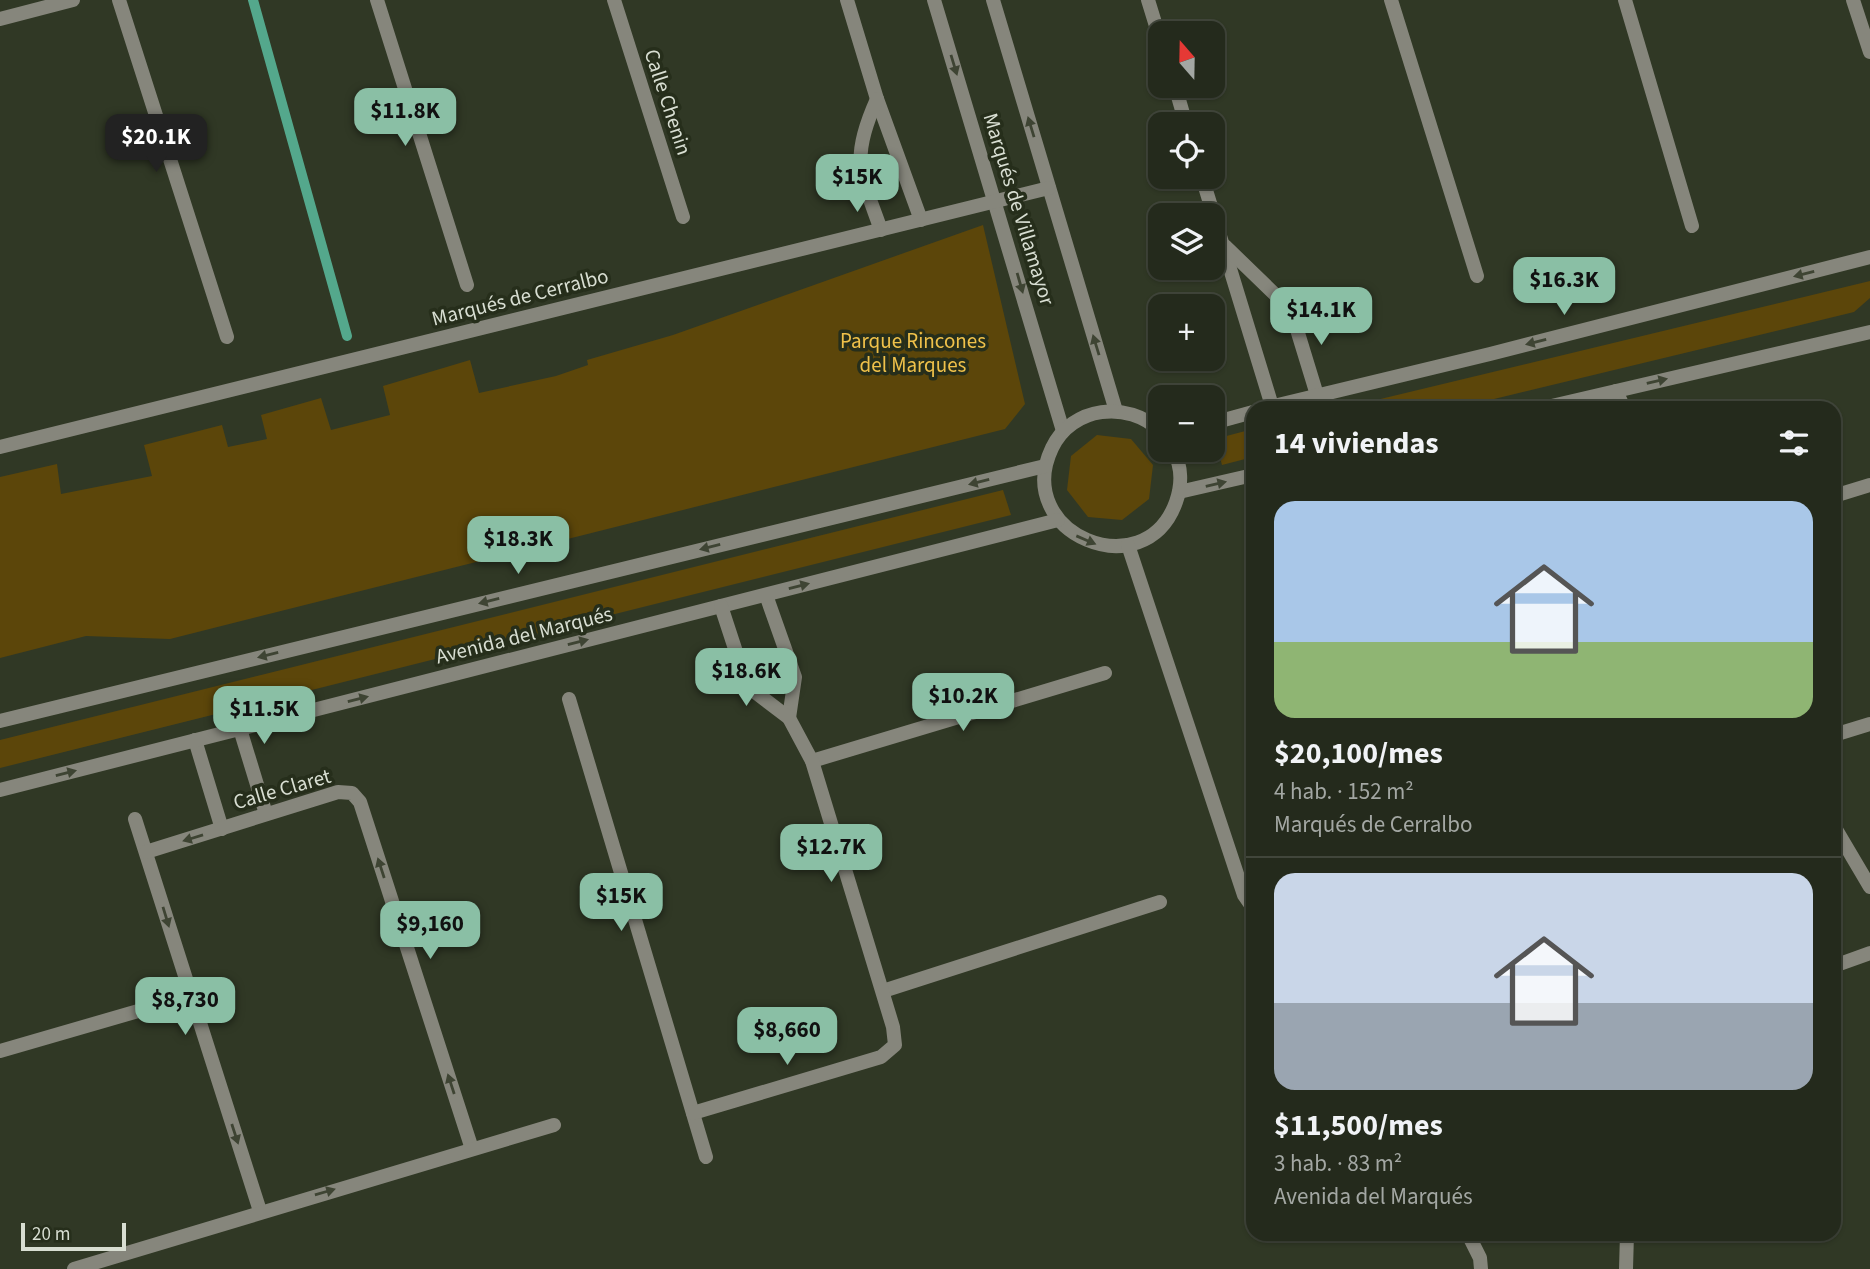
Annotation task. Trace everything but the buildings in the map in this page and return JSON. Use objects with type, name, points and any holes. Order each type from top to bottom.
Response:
[{"type":"street","points":[[0,19],[73,0]]},
{"type":"street","points":[[119,0],[227,337]]},
{"type":"street","points":[[377,0],[467,285]]},
{"type":"street","name":"Calle Chenin","points":[[614,0],[683,217]]},
{"type":"street","points":[[847,0],[877,99],[921,220]]},
{"type":"street","name":"Marqués de Villamayor","points":[[934,0],[1063,431]]},
{"type":"street","name":"Marqués de Villamayor","points":[[993,0],[1116,411]]},
{"type":"street","points":[[1148,0],[1154,21]]},
{"type":"street","points":[[1391,0],[1477,276]]},
{"type":"street","points":[[1625,0],[1692,226]]},
{"type":"street","points":[[1853,0],[1870,52]]},
{"type":"street","points":[[877,99],[865,126],[859,162],[881,230]]},
{"type":"street","name":"Marqués de Cerralbo","points":[[0,447],[1049,188]]},
{"type":"street","points":[[1225,246],[1291,310],[1317,395]]},
{"type":"street","points":[[1225,251],[1267,401]]},
{"type":"street","points":[[1293,401],[1870,257]]},
{"type":"street","points":[[1573,401],[1870,332]]},
{"type":"street","points":[[1616,391],[1621,401]]},
{"type":"street","points":[[1148,422],[1135,414],[1097,412],[1078,419],[1063,431],[1052,447],[1045,466],[1044,485],[1058,520],[1072,534],[1089,543],[1108,547],[1128,545],[1146,538],[1161,526],[1173,510],[1179,492],[1180,472],[1177,462]]},
{"type":"street","points":[[1225,420],[1246,414]]},
{"type":"street","name":"Avenida del Marqués","points":[[0,721],[1045,466]]},
{"type":"street","points":[[1179,492],[1246,477]]},
{"type":"street","points":[[1841,494],[1870,485]]},
{"type":"street","name":"Avenida del Marqués","points":[[0,790],[1058,520]]},
{"type":"street","points":[[1128,545],[1246,898]]},
{"type":"street","points":[[766,595],[795,677],[789,718]]},
{"type":"street","points":[[693,1113],[881,1057],[895,1045],[883,991],[812,761],[789,718],[751,689],[721,606]]},
{"type":"street","points":[[812,761],[1105,673]]},
{"type":"street","points":[[569,699],[706,1157]]},
{"type":"street","points":[[1841,733],[1870,724]]},
{"type":"street","points":[[240,729],[267,814]]},
{"type":"street","points":[[195,740],[222,829]]},
{"type":"street","name":"Calle Claret","points":[[146,852],[338,792],[352,793],[360,802],[472,1149]]},
{"type":"street","points":[[135,819],[260,1211]]},
{"type":"street","points":[[1841,838],[1870,887]]},
{"type":"street","points":[[883,991],[1160,902]]},
{"type":"street","points":[[1841,963],[1870,953]]},
{"type":"street","points":[[0,1051],[190,996]]},
{"type":"street","points":[[74,1269],[260,1211],[554,1125]]},
{"type":"street","points":[[1472,1241],[1482,1269]]},
{"type":"street","points":[[1626,1269],[1627,1241]]},
{"type":"green space","name":"Parque Rincones del Marques","points":[[983,225],[1025,404],[1005,429],[170,639],[86,636],[0,658],[0,477],[57,464],[61,494],[152,476],[144,445],[222,425],[228,447],[267,439],[261,415],[321,398],[331,430],[390,415],[383,386],[470,360],[479,393],[556,376],[588,365],[587,360],[673,335]]},
{"type":"green space","points":[[1870,281],[1870,298],[1854,312],[1486,401],[1372,401]]},
{"type":"green space","points":[[1246,431],[1246,459],[1222,465],[1221,462],[1225,462],[1225,436]]},
{"type":"green space","points":[[1097,435],[1131,439],[1153,465],[1149,499],[1122,520],[1088,517],[1067,490],[1071,456]]},
{"type":"green space","points":[[1003,490],[1011,515],[0,768],[0,740]]},
{"type":"waterway","points":[[253,0],[347,336]]}]
